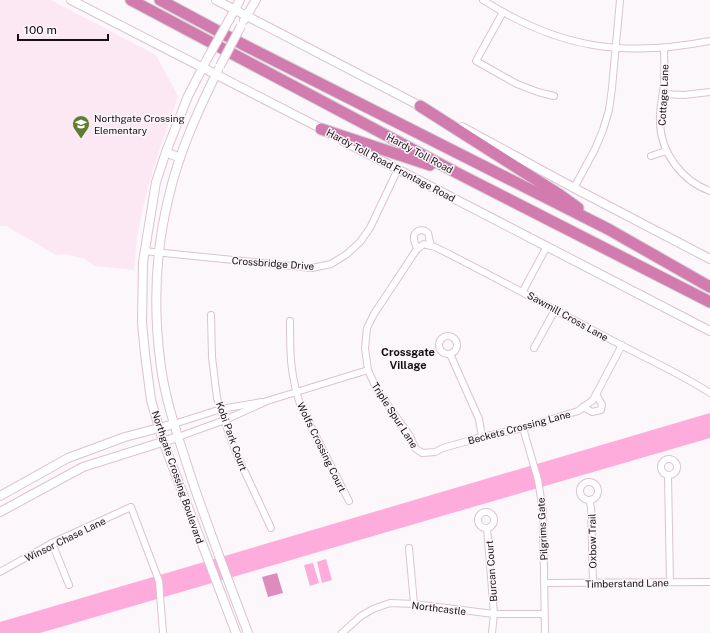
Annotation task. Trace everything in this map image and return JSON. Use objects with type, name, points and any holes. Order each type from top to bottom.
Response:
[{"type":"highway","name":"Hardy Toll Road","points":[[132,0],[461,175],[710,302]]},
{"type":"highway","name":"Hardy Toll Road","points":[[160,0],[242,44],[608,229],[710,287]]},
{"type":"highway","points":[[420,106],[560,195],[608,229]]},
{"type":"highway","points":[[321,129],[461,175]]},
{"type":"main road","name":"Hardy Toll Road Frontage Road","points":[[70,0],[204,64],[216,75],[710,331]]},
{"type":"main road","points":[[216,0],[490,141],[574,188],[710,259]]},
{"type":"main road","name":"Northgate Crossing Boulevard","points":[[236,633],[163,441],[151,400],[144,354],[141,303],[144,251],[156,182],[188,96],[240,0]]},
{"type":"main road","name":"Northgate Crossing Boulevard","points":[[248,633],[211,535],[174,424],[159,352],[156,290],[159,253],[169,196],[180,158],[192,126],[220,66],[256,0]]},
{"type":"main road","points":[[166,152],[180,158]]},
{"type":"main road","points":[[144,354],[159,352]]},
{"type":"main road","points":[[174,424],[125,437],[68,458],[0,497],[3,511],[83,467],[178,437]]},
{"type":"main road","points":[[76,455],[83,467]]},
{"type":"main road","points":[[200,539],[211,535]]},
{"type":"street","points":[[483,0],[527,25],[551,35],[588,44],[641,50],[664,49],[710,41]]},
{"type":"street","points":[[574,188],[595,149],[603,130],[608,110],[612,88],[620,0]]},
{"type":"street","points":[[503,12],[476,60],[517,84],[554,96]]},
{"type":"street","name":"Cottage Lane","points":[[664,49],[665,68],[660,124],[662,139],[672,162],[681,173],[710,191]]},
{"type":"street","points":[[663,94],[684,95],[710,92]]},
{"type":"street","points":[[651,156],[666,151]]},
{"type":"street","name":"Crossbridge Drive","points":[[144,251],[312,268],[332,264],[347,254],[360,242],[370,228],[398,169]]},
{"type":"street","points":[[417,249],[414,236],[419,230],[424,230],[428,233],[428,245]]},
{"type":"street","name":"Triple Spur Lane","points":[[428,245],[417,249],[374,314],[367,328],[366,348],[368,370],[377,390],[410,436],[414,448],[422,453],[428,452]]},
{"type":"street","name":"Sawmill Cross Lane","points":[[428,245],[523,291],[555,310],[693,382],[710,393]]},
{"type":"street","points":[[523,291],[547,246]]},
{"type":"street","points":[[534,348],[555,310]]},
{"type":"street","name":"Kobi Park Court","points":[[211,315],[212,357],[217,398],[237,455],[271,528]]},
{"type":"street","name":"Wolfs Crossing Court","points":[[290,321],[290,356],[292,377],[296,392],[301,407],[349,500]]},
{"type":"street","name":"Beckets Crossing Lane","points":[[428,452],[435,452],[443,448],[482,437],[523,428],[578,411],[593,400],[622,345]]},
{"type":"street","points":[[450,354],[479,419],[482,437]]},
{"type":"street","points":[[178,437],[225,420],[267,401],[368,370]]},
{"type":"street","points":[[583,407],[592,412],[601,410],[602,405],[596,394]]},
{"type":"street","points":[[174,424],[221,409],[267,401]]},
{"type":"street","name":"Pilgrims Gate","points":[[523,428],[538,480],[543,512],[545,633]]},
{"type":"street","points":[[668,476],[670,582]]},
{"type":"street","name":"Oxbow Trail","points":[[589,500],[591,507],[592,583]]},
{"type":"street","name":"Winsor Chase Lane","points":[[0,572],[52,543],[131,507],[159,581],[163,633]]},
{"type":"street","name":"Burcan Court","points":[[487,528],[494,614],[492,633]]},
{"type":"street","points":[[52,543],[69,585]]},
{"type":"street","points":[[409,548],[414,604]]},
{"type":"street","name":"Timberstand Lane","points":[[544,584],[710,582]]},
{"type":"street","name":"Northcastle","points":[[342,633],[361,616],[373,609],[390,603],[414,604],[494,614],[544,614]]},
{"type":"shaded area","name":"Northgate Crossing Elementary","points":[[0,0],[51,0],[156,55],[178,96],[146,194],[137,237],[134,270],[95,266],[84,259],[66,254],[56,255],[6,226],[0,226]]},
{"type":"shaded area","points":[[710,413],[710,438],[40,633],[0,633],[0,622]]},
{"type":"shaded area","points":[[326,559],[332,580],[322,583],[317,562]]},
{"type":"shaded area","points":[[313,563],[319,583],[310,586],[304,565]]},
{"type":"shaded area","points":[[277,573],[283,593],[268,597],[262,577]]},
{"type":"place","name":"Northgate Crossing Elementary","points":[[81,139]]},
{"type":"district","name":"Crossgate Village","points":[[408,358]]}]
